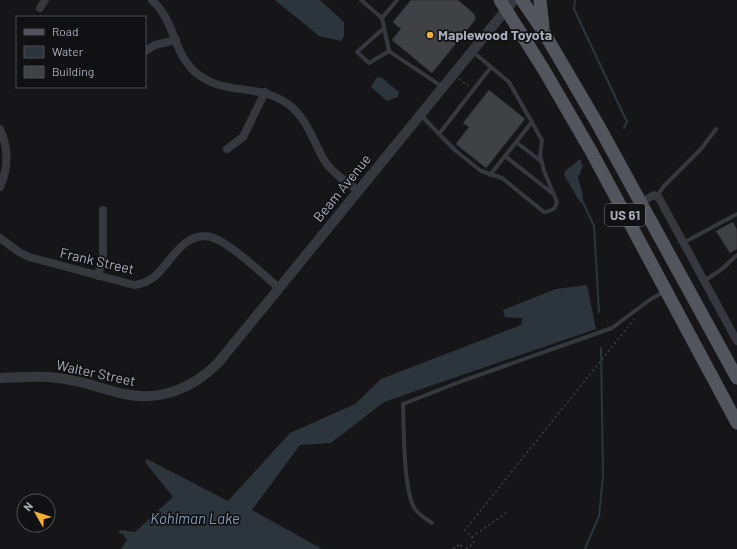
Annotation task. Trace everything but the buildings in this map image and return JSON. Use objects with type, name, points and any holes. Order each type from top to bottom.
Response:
[{"type":"main road","name":"US 61","points":[[522,0],[543,31],[597,123],[737,378]]},
{"type":"main road","points":[[540,0],[543,31]]},
{"type":"main road","name":"US 61","points":[[507,3],[590,151],[737,423]]},
{"type":"street","points":[[40,8],[45,0]]},
{"type":"street","points":[[152,0],[167,17],[188,64],[203,77],[221,86],[265,92],[279,98],[299,114],[329,167],[358,191]]},
{"type":"street","name":"Beam Avenue","points":[[186,388],[199,380],[218,363],[472,52],[507,3]]},
{"type":"street","points":[[146,50],[155,45],[176,40]]},
{"type":"street","points":[[227,149],[242,137],[265,92]]},
{"type":"street","points":[[0,129],[5,142],[7,157],[4,178],[0,187]]},
{"type":"street","points":[[641,202],[651,196],[657,196],[736,336]]},
{"type":"street","points":[[98,276],[103,254],[103,210]]},
{"type":"street","name":"Frank Street","points":[[0,238],[19,252],[30,257],[98,276],[134,284],[148,281],[160,273],[183,244],[195,237],[210,237],[224,243],[279,288]]},
{"type":"street","name":"Walter Street","points":[[0,378],[30,376],[69,379],[136,396],[161,395],[186,388]]},
{"type":"lane","points":[[361,0],[382,18],[389,51],[412,68],[423,72],[442,88]]},
{"type":"lane","points":[[382,18],[395,1]]},
{"type":"lane","points":[[384,28],[358,52],[369,63],[389,51]]},
{"type":"lane","points":[[420,115],[466,159],[482,171],[502,178],[544,212],[552,210],[556,206],[557,202],[540,155],[542,140],[508,82],[472,52]]},
{"type":"lane","points":[[439,134],[491,67]]},
{"type":"lane","points":[[490,175],[532,122]]},
{"type":"lane","points":[[657,196],[664,186],[701,149],[716,129]]},
{"type":"lane","points":[[516,142],[542,162]]},
{"type":"lane","points":[[505,156],[553,193]]},
{"type":"lane","points":[[683,243],[737,214]]},
{"type":"lane","points":[[704,281],[722,269],[737,255]]},
{"type":"lane","points":[[432,523],[419,514],[414,508],[410,493],[403,404],[462,381],[612,328],[651,299],[666,291]]},
{"type":"path","points":[[458,78],[473,90]]},
{"type":"path","points":[[453,549],[460,544],[465,549],[474,543],[472,536],[465,530],[640,313]]},
{"type":"path","points":[[472,536],[509,511]]},
{"type":"water","points":[[275,0],[320,0],[344,22],[344,36],[341,41],[319,36]]},
{"type":"water","points":[[377,77],[382,78],[399,92],[398,97],[387,101],[371,87]]},
{"type":"water","points":[[580,159],[583,166],[578,178],[583,195],[581,204],[564,175],[565,171]]},
{"type":"water","name":"Kohlman Lake","points":[[587,285],[596,329],[384,402],[331,443],[300,445],[252,510],[322,549],[121,549],[127,540],[123,534],[118,533],[121,530],[135,532],[173,497],[145,462],[147,459],[228,501],[290,433],[355,404],[381,379],[521,325],[522,318],[505,317],[503,310],[556,289]]},
{"type":"waterway","points":[[575,0],[574,9],[627,122],[624,128]]},
{"type":"waterway","points":[[581,198],[594,226],[599,312]]},
{"type":"waterway","points":[[585,549],[599,516],[603,476],[601,348]]},
{"type":"place","name":"Maplewood Toyota","points":[[430,35]]}]
